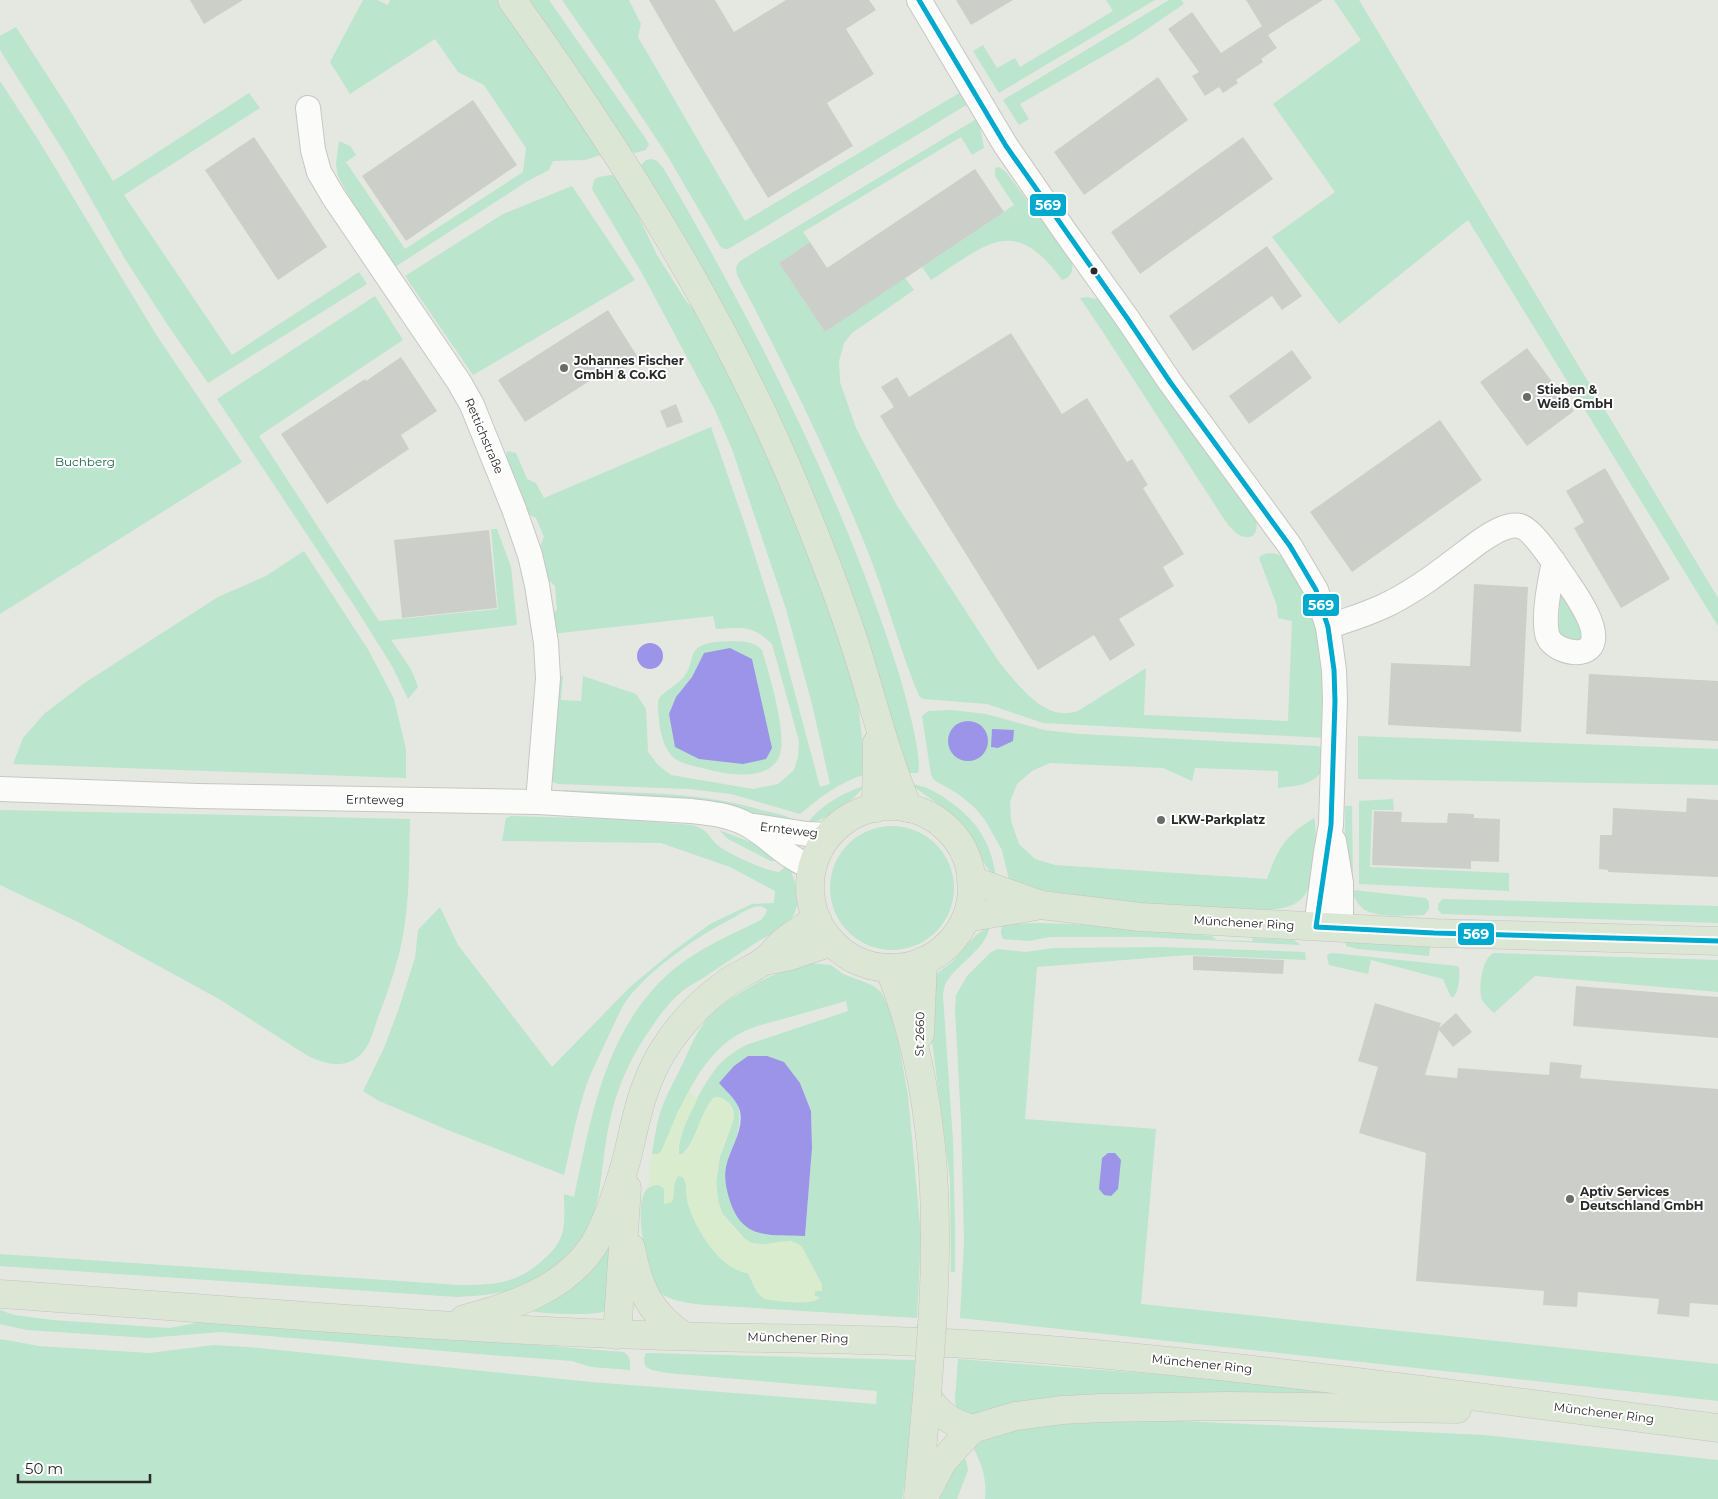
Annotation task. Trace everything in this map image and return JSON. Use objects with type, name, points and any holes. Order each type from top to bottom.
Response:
[{"type":"main road","points":[[512,0],[572,84],[626,167],[703,298],[736,359],[796,488],[835,586],[856,647],[876,719],[908,808]]},
{"type":"main road","points":[[876,719],[876,808]]},
{"type":"main road","points":[[876,808],[908,808],[929,816],[950,833],[965,855],[971,880],[970,902],[966,918],[950,943],[937,954],[906,966],[889,968],[871,965],[856,960],[824,931],[811,894],[813,867],[820,849],[830,835],[847,820],[863,811],[876,808]]},
{"type":"main road","name":"Münchener Ring","points":[[971,880],[1041,906],[1140,917],[1434,933],[1718,940]]},
{"type":"main road","name":"Münchener Ring","points":[[966,918],[1041,906]]},
{"type":"main road","points":[[438,1325],[490,1313],[514,1304],[538,1292],[572,1270],[593,1246],[609,1212],[621,1179],[636,1115],[647,1083],[672,1038],[691,1014],[728,982],[764,961],[790,956],[824,931]]},
{"type":"main road","name":"St 2660","points":[[919,1065],[923,961]]},
{"type":"main road","name":"St 2660","points":[[889,968],[904,1007],[919,1065],[932,1156],[936,1221],[936,1271],[917,1499]]},
{"type":"main road","points":[[617,1334],[632,1132]]},
{"type":"main road","points":[[626,1207],[633,1260],[640,1285],[645,1296],[658,1314],[684,1336]]},
{"type":"main road","name":"Münchener Ring","points":[[0,1294],[438,1325],[617,1334],[919,1342],[1055,1350],[1171,1360],[1443,1392],[1718,1428]]},
{"type":"main road","points":[[927,1396],[949,1420],[972,1429]]},
{"type":"main road","points":[[923,1499],[943,1461],[972,1429],[1016,1416],[1075,1408],[1294,1406],[1587,1411]]},
{"type":"street","points":[[919,0],[1012,154],[1170,382],[1290,546],[1310,578],[1328,626],[1334,670],[1331,825],[1326,852],[1328,927]]},
{"type":"street","name":"Rettichstraße","points":[[308,108],[313,150],[319,172],[338,204],[459,382],[472,405],[514,509],[530,556],[537,585],[546,643],[548,678],[538,802]]},
{"type":"street","points":[[1328,626],[1391,603],[1492,533],[1514,525],[1522,526],[1531,533],[1554,562]]},
{"type":"street","name":"Ernteweg","points":[[0,789],[198,796],[538,802],[691,811],[732,818],[748,825],[796,859],[813,867]]},
{"type":"street","name":"Ernteweg","points":[[748,825],[802,834],[830,835]]},
{"type":"green space","points":[[363,0],[377,0],[388,5],[390,0],[501,0],[601,155],[585,160],[553,161],[549,170],[526,182],[395,267],[354,206],[338,176],[336,164],[339,141],[350,146],[356,155],[346,162],[405,249],[523,172],[526,148],[484,85],[458,72],[435,39],[350,94],[330,62]]},
{"type":"green space","points":[[526,0],[549,0],[646,139],[649,144],[646,150],[635,153],[631,151]]},
{"type":"green space","points":[[562,0],[629,0],[641,24],[638,37],[745,221],[961,92],[968,104],[752,235],[728,249],[724,249],[720,246],[667,155]]},
{"type":"green space","points":[[1106,0],[1155,0],[999,93],[973,51],[983,45],[997,68],[1015,58],[1020,67],[1113,11]]},
{"type":"green space","points":[[1169,0],[1181,0],[1184,4],[1131,40],[1020,104],[1029,119],[1019,125],[1003,100]]},
{"type":"green space","points":[[1334,0],[1359,0],[1718,598],[1718,626],[1468,220],[1339,324],[1272,237],[1335,192],[1273,104],[1361,40]]},
{"type":"green space","points":[[16,27],[113,181],[249,93],[260,108],[124,195],[232,355],[359,272],[367,284],[208,383],[125,259],[66,155],[0,50],[0,36]]},
{"type":"green space","name":"Buchberg","points":[[0,81],[39,141],[157,336],[242,462],[0,614]]},
{"type":"green space","points":[[978,118],[984,148],[972,155],[961,137],[803,232],[810,242],[779,263],[825,332],[905,278],[914,290],[852,333],[844,343],[839,361],[840,382],[856,428],[896,504],[999,662],[1031,698],[1052,711],[1063,713],[1078,710],[1146,668],[1144,715],[1288,721],[1292,621],[1278,618],[1277,606],[1259,558],[1270,553],[1284,557],[1290,563],[1302,585],[1321,645],[1326,738],[1043,723],[987,704],[923,699],[919,696],[904,658],[872,561],[850,508],[804,407],[737,275],[736,267],[740,261]]},
{"type":"green space","points":[[646,160],[657,161],[664,169],[733,292],[826,480],[878,610],[900,677],[916,740],[918,773],[909,773],[640,166]]},
{"type":"green space","points":[[999,167],[1006,172],[1053,236],[1059,232],[1071,259],[1072,272],[1062,280],[1045,259],[1029,247],[1014,241],[999,242],[984,247],[931,280],[922,267],[1014,205],[995,176],[995,168]]},
{"type":"green space","points":[[611,175],[617,177],[625,188],[657,255],[686,301],[698,314],[715,340],[795,519],[848,660],[858,701],[866,774],[831,791],[800,814],[731,794],[690,789],[558,784],[551,779],[556,682],[563,675],[561,700],[581,701],[583,676],[636,694],[646,709],[648,752],[658,765],[671,775],[753,789],[778,784],[794,770],[798,757],[799,741],[772,644],[758,633],[746,629],[716,629],[713,616],[551,634],[549,616],[557,610],[555,586],[545,577],[539,549],[544,537],[536,518],[524,512],[505,462],[507,451],[516,453],[527,479],[536,483],[544,498],[711,427],[775,619],[820,787],[830,784],[812,704],[786,609],[732,449],[714,408],[643,275],[592,189],[594,180],[598,177]]},
{"type":"green space","points":[[572,186],[635,280],[473,375],[405,276],[503,214]]},
{"type":"green space","points":[[375,296],[403,340],[259,436],[379,621],[498,609],[491,529],[497,529],[511,567],[517,625],[391,640],[411,669],[418,687],[408,699],[392,666],[357,610],[217,399]]},
{"type":"green space","points":[[1087,297],[1105,301],[1255,513],[1257,527],[1254,534],[1247,537],[1241,536],[1226,522],[1080,298]]},
{"type":"green space","points":[[304,551],[369,651],[394,699],[406,749],[406,778],[13,764],[23,738],[44,714],[86,682],[218,597],[266,576]]},
{"type":"green space","points":[[1563,592],[1585,628],[1581,640],[1574,642],[1564,640],[1560,634],[1560,593]]},
{"type":"green space","points":[[715,642],[746,642],[762,650],[776,703],[782,744],[780,754],[775,763],[767,770],[746,774],[722,773],[677,760],[665,745],[660,725],[659,699],[681,680],[689,667],[694,651],[705,644]],"holes":[[[704,653],[675,748],[676,697],[692,677]]]},
{"type":"green space","points":[[951,710],[986,714],[1044,730],[1080,734],[1318,746],[1322,748],[1323,771],[1307,783],[1297,786],[1278,788],[1278,771],[1195,768],[1192,781],[1163,768],[1050,763],[1032,771],[1017,784],[1010,802],[1011,821],[1019,844],[1035,859],[1055,865],[1267,879],[1279,851],[1289,837],[1314,818],[1316,831],[1315,853],[1312,877],[1305,895],[1291,905],[1266,910],[1127,903],[1015,885],[1009,880],[1002,850],[985,820],[974,807],[958,794],[934,780],[931,775],[922,716],[928,711]]},
{"type":"green space","points":[[1358,736],[1718,749],[1718,785],[1358,779]]},
{"type":"green space","points":[[910,784],[938,793],[966,814],[985,841],[996,876],[985,865],[971,836],[962,824]]},
{"type":"green space","points":[[864,786],[854,798],[839,809],[823,818],[808,823],[833,800]]},
{"type":"green space","points":[[564,790],[691,796],[740,804],[780,814],[794,820],[759,815],[737,808],[561,792]]},
{"type":"green space","points":[[1393,799],[1394,810],[1372,810],[1370,867],[1509,873],[1509,891],[1359,884],[1359,801]]},
{"type":"green space","points":[[1345,806],[1352,806],[1353,890],[1426,898],[1429,902],[1429,909],[1424,915],[1381,915],[1369,912],[1360,905],[1353,894],[1346,865]]},
{"type":"green space","points":[[0,810],[410,819],[408,888],[402,940],[389,987],[365,1050],[352,1061],[339,1064],[327,1063],[308,1056],[219,999],[78,922],[0,885]]},
{"type":"green space","points":[[511,816],[618,819],[693,825],[706,832],[720,847],[749,862],[779,872],[788,865],[794,878],[797,892],[795,913],[788,923],[681,992],[664,1009],[645,1037],[624,1077],[616,1098],[608,1131],[595,1210],[582,1237],[562,1260],[537,1278],[510,1290],[477,1296],[457,1297],[0,1266],[0,1254],[459,1285],[505,1281],[515,1278],[535,1267],[554,1249],[563,1232],[564,1194],[574,1197],[594,1108],[603,1079],[614,1051],[628,1024],[645,999],[676,967],[711,945],[761,920],[767,910],[760,906],[750,908],[719,925],[674,955],[645,979],[633,992],[624,1004],[586,1085],[564,1175],[448,1130],[379,1101],[363,1091],[384,1048],[398,1011],[415,958],[418,930],[440,907],[458,945],[552,1067],[630,987],[672,952],[710,924],[752,904],[774,903],[775,891],[730,867],[661,843],[502,841],[506,818]]},
{"type":"green space","points":[[892,826],[916,830],[936,844],[950,864],[954,888],[950,912],[936,932],[916,946],[892,950],[868,946],[848,932],[834,912],[830,888],[834,864],[848,844],[868,830]]},
{"type":"green space","points":[[719,830],[753,843],[781,858],[778,861],[771,861],[728,839]]},
{"type":"green space","points":[[1443,899],[1718,906],[1718,923],[1442,914],[1438,910],[1438,904]]},
{"type":"green space","points":[[1005,924],[1073,924],[1212,936],[1216,940],[1252,941],[1253,938],[1294,940],[1300,945],[1143,937],[1050,937],[1029,941],[1003,939],[1002,937],[1001,929]]},
{"type":"green space","points":[[989,926],[984,942],[949,978],[943,993],[953,1141],[955,1272],[951,1272],[950,1180],[929,1018],[930,983],[936,974],[952,962],[976,935]]},
{"type":"green space","points":[[1346,942],[1430,946],[1429,956],[1358,949],[1346,946]]},
{"type":"green space","points":[[1163,947],[1305,952],[1306,960],[1187,955],[1037,967],[1025,1119],[1156,1129],[1141,1304],[1718,1364],[1718,1401],[960,1318],[964,1241],[956,995],[967,976],[990,953],[997,949],[1025,952],[1054,948]]},
{"type":"green space","points":[[1494,953],[1718,960],[1718,992],[1535,976],[1494,1013],[1483,1002],[1480,992],[1484,966]]},
{"type":"green space","points":[[1328,954],[1457,966],[1459,968],[1458,987],[1454,997],[1451,997],[1443,979],[1371,960],[1368,974],[1329,965]]},
{"type":"green space","points":[[808,963],[831,965],[843,974],[872,985],[881,992],[890,1010],[899,1045],[908,1096],[921,1237],[917,1318],[706,1305],[679,1301],[667,1297],[656,1289],[652,1283],[641,1228],[641,1204],[648,1188],[674,1183],[678,1176],[681,1176],[687,1187],[695,1221],[706,1240],[730,1266],[748,1273],[757,1292],[765,1299],[814,1301],[815,1290],[792,1241],[760,1245],[751,1243],[744,1238],[722,1213],[718,1201],[716,1182],[720,1157],[732,1124],[724,1099],[713,1098],[694,1137],[686,1151],[681,1155],[679,1154],[679,1144],[692,1108],[712,1074],[724,1060],[746,1045],[848,1011],[846,1001],[753,1027],[723,1045],[700,1072],[682,1104],[661,1152],[652,1154],[662,1106],[694,1040],[706,1020],[739,993],[767,978]],"holes":[[[800,1083],[811,1111],[812,1148],[805,1236],[736,1141],[739,1123],[738,1104]]]},
{"type":"green space","points":[[611,1235],[605,1311],[591,1314],[568,1314],[532,1311]]},
{"type":"green space","points":[[0,1310],[14,1315],[53,1320],[169,1328],[202,1322],[231,1321],[624,1352],[629,1358],[630,1370],[591,1367],[572,1361],[221,1332],[148,1338],[27,1330],[0,1324]]},
{"type":"green space","points":[[0,1339],[39,1346],[149,1353],[214,1345],[248,1347],[591,1382],[876,1404],[877,1391],[667,1373],[646,1367],[644,1357],[646,1353],[649,1353],[915,1360],[907,1466],[902,1499],[0,1499]]},
{"type":"green space","points":[[958,1359],[1324,1389],[1324,1396],[974,1415],[956,1410]]},
{"type":"green space","points":[[1067,1421],[1183,1421],[1484,1435],[1718,1460],[1718,1499],[985,1499],[983,1472],[973,1447],[990,1436],[1018,1429]]},
{"type":"green space","points":[[964,1458],[968,1470],[957,1499],[938,1499],[939,1492],[944,1492],[949,1472]]},
{"type":"sand","points":[[689,1092],[698,1098],[682,1132],[679,1154],[683,1155],[688,1149],[704,1112],[713,1098],[721,1098],[733,1107],[734,1118],[726,1137],[717,1170],[716,1186],[720,1208],[730,1224],[741,1236],[750,1242],[763,1244],[791,1242],[797,1243],[802,1247],[822,1284],[822,1291],[815,1291],[814,1296],[820,1297],[817,1300],[787,1302],[762,1297],[748,1273],[728,1265],[710,1247],[697,1225],[688,1204],[683,1177],[678,1176],[676,1179],[672,1202],[664,1204],[664,1189],[659,1185],[648,1188],[652,1154],[661,1152],[678,1111]]},
{"type":"shaded area","points":[[650,643],[659,647],[663,656],[659,665],[650,669],[641,665],[637,656],[641,647]]},
{"type":"shaded area","points":[[730,648],[752,659],[772,748],[766,759],[743,764],[699,759],[675,747],[669,714],[676,697],[692,677],[704,653]]},
{"type":"shaded area","points":[[964,721],[972,721],[979,724],[985,730],[988,741],[985,752],[979,758],[972,761],[964,761],[957,758],[951,752],[948,745],[948,737],[951,730],[957,724]]},
{"type":"shaded area","points":[[992,729],[1014,730],[1013,741],[998,748],[991,747]]},
{"type":"shaded area","points":[[748,1056],[767,1056],[784,1062],[800,1083],[811,1111],[812,1148],[805,1236],[769,1235],[750,1229],[742,1223],[736,1214],[727,1192],[725,1171],[741,1118],[737,1103],[719,1083],[734,1066]]},
{"type":"shaded area","points":[[1108,1153],[1115,1153],[1121,1160],[1118,1189],[1111,1196],[1104,1195],[1099,1189],[1102,1158]]},
{"type":"building","points":[[190,0],[243,0],[204,24]]},
{"type":"building","points":[[649,0],[715,0],[734,32],[786,0],[869,0],[876,10],[846,29],[874,74],[827,103],[853,146],[768,198]]},
{"type":"building","points":[[956,0],[1013,0],[971,25]]},
{"type":"building","points":[[1246,0],[1323,0],[1268,35],[1277,48],[1261,59],[1263,62],[1236,80],[1238,83],[1223,93],[1219,87],[1205,96],[1192,76],[1199,72],[1168,29],[1192,12],[1221,53],[1262,26]]},
{"type":"building","points":[[1158,77],[1188,120],[1084,195],[1054,152]]},
{"type":"building","points":[[473,100],[517,165],[406,241],[362,176]]},
{"type":"building","points":[[254,137],[327,247],[278,280],[205,170]]},
{"type":"building","points":[[1243,137],[1273,179],[1140,274],[1111,232]]},
{"type":"building","points":[[975,169],[1004,212],[825,332],[779,263],[810,242],[827,268]]},
{"type":"building","points":[[1267,246],[1302,296],[1282,310],[1272,296],[1193,351],[1169,316]]},
{"type":"building","name":"Johannes Fischer GmbH & Co.KG","points":[[608,310],[639,359],[619,371],[615,365],[525,422],[498,380]]},
{"type":"building","points":[[1011,333],[1062,414],[1087,398],[1127,462],[1132,459],[1148,485],[1143,488],[1184,554],[1163,567],[1174,586],[1119,619],[1135,645],[1110,661],[1094,635],[1038,670],[880,416],[894,407],[881,387],[897,377],[909,397]]},
{"type":"building","name":"Stieben & Weiß GmbH","points":[[1527,348],[1574,411],[1527,446],[1480,382]]},
{"type":"building","points":[[1292,350],[1312,378],[1249,424],[1229,396]]},
{"type":"building","points":[[401,357],[437,411],[401,435],[409,449],[327,504],[281,434]]},
{"type":"building","points":[[676,404],[683,422],[667,428],[660,411]]},
{"type":"building","points":[[1440,420],[1482,480],[1352,572],[1310,512]]},
{"type":"building","points":[[1605,468],[1670,579],[1621,608],[1574,528],[1584,522],[1566,491]]},
{"type":"building","points":[[489,530],[497,608],[402,618],[394,540]]},
{"type":"building","points":[[1474,584],[1528,587],[1521,732],[1388,725],[1391,663],[1470,666]]},
{"type":"building","points":[[1589,674],[1718,681],[1718,741],[1586,734]]},
{"type":"building","points":[[1687,798],[1718,800],[1718,877],[1608,872],[1608,870],[1599,869],[1600,835],[1612,835],[1613,808],[1686,812]]},
{"type":"building","points":[[1374,811],[1402,812],[1401,822],[1447,823],[1448,813],[1474,814],[1474,818],[1500,819],[1499,862],[1471,861],[1471,869],[1372,865]]},
{"type":"building","points":[[1193,956],[1284,960],[1283,974],[1193,970]]},
{"type":"building","points":[[1576,986],[1718,997],[1718,1038],[1573,1026]]},
{"type":"building","name":"Aptiv Services Deutschland GmbH","points":[[1375,1003],[1441,1023],[1439,1028],[1456,1013],[1472,1032],[1453,1047],[1439,1030],[1425,1075],[1457,1078],[1458,1068],[1549,1075],[1550,1062],[1582,1065],[1580,1078],[1718,1089],[1718,1305],[1690,1303],[1689,1317],[1657,1314],[1659,1299],[1578,1292],[1577,1307],[1543,1305],[1544,1291],[1416,1281],[1426,1153],[1359,1133],[1378,1067],[1358,1061]]},
{"type":"transit line","name":"569","points":[[919,0],[1006,146],[1170,382],[1290,546],[1316,590],[1328,627],[1334,670],[1335,701],[1331,825],[1316,927],[1434,933],[1718,941]]},
{"type":"place","name":"Johannes Fischer GmbH & Co.KG","points":[[564,368]]},
{"type":"place","name":"Stieben & Weiß GmbH","points":[[1527,397]]},
{"type":"place","name":"LKW-Parkplatz","points":[[1161,820]]},
{"type":"place","name":"Aptiv Services Deutschland GmbH","points":[[1570,1199]]}]
